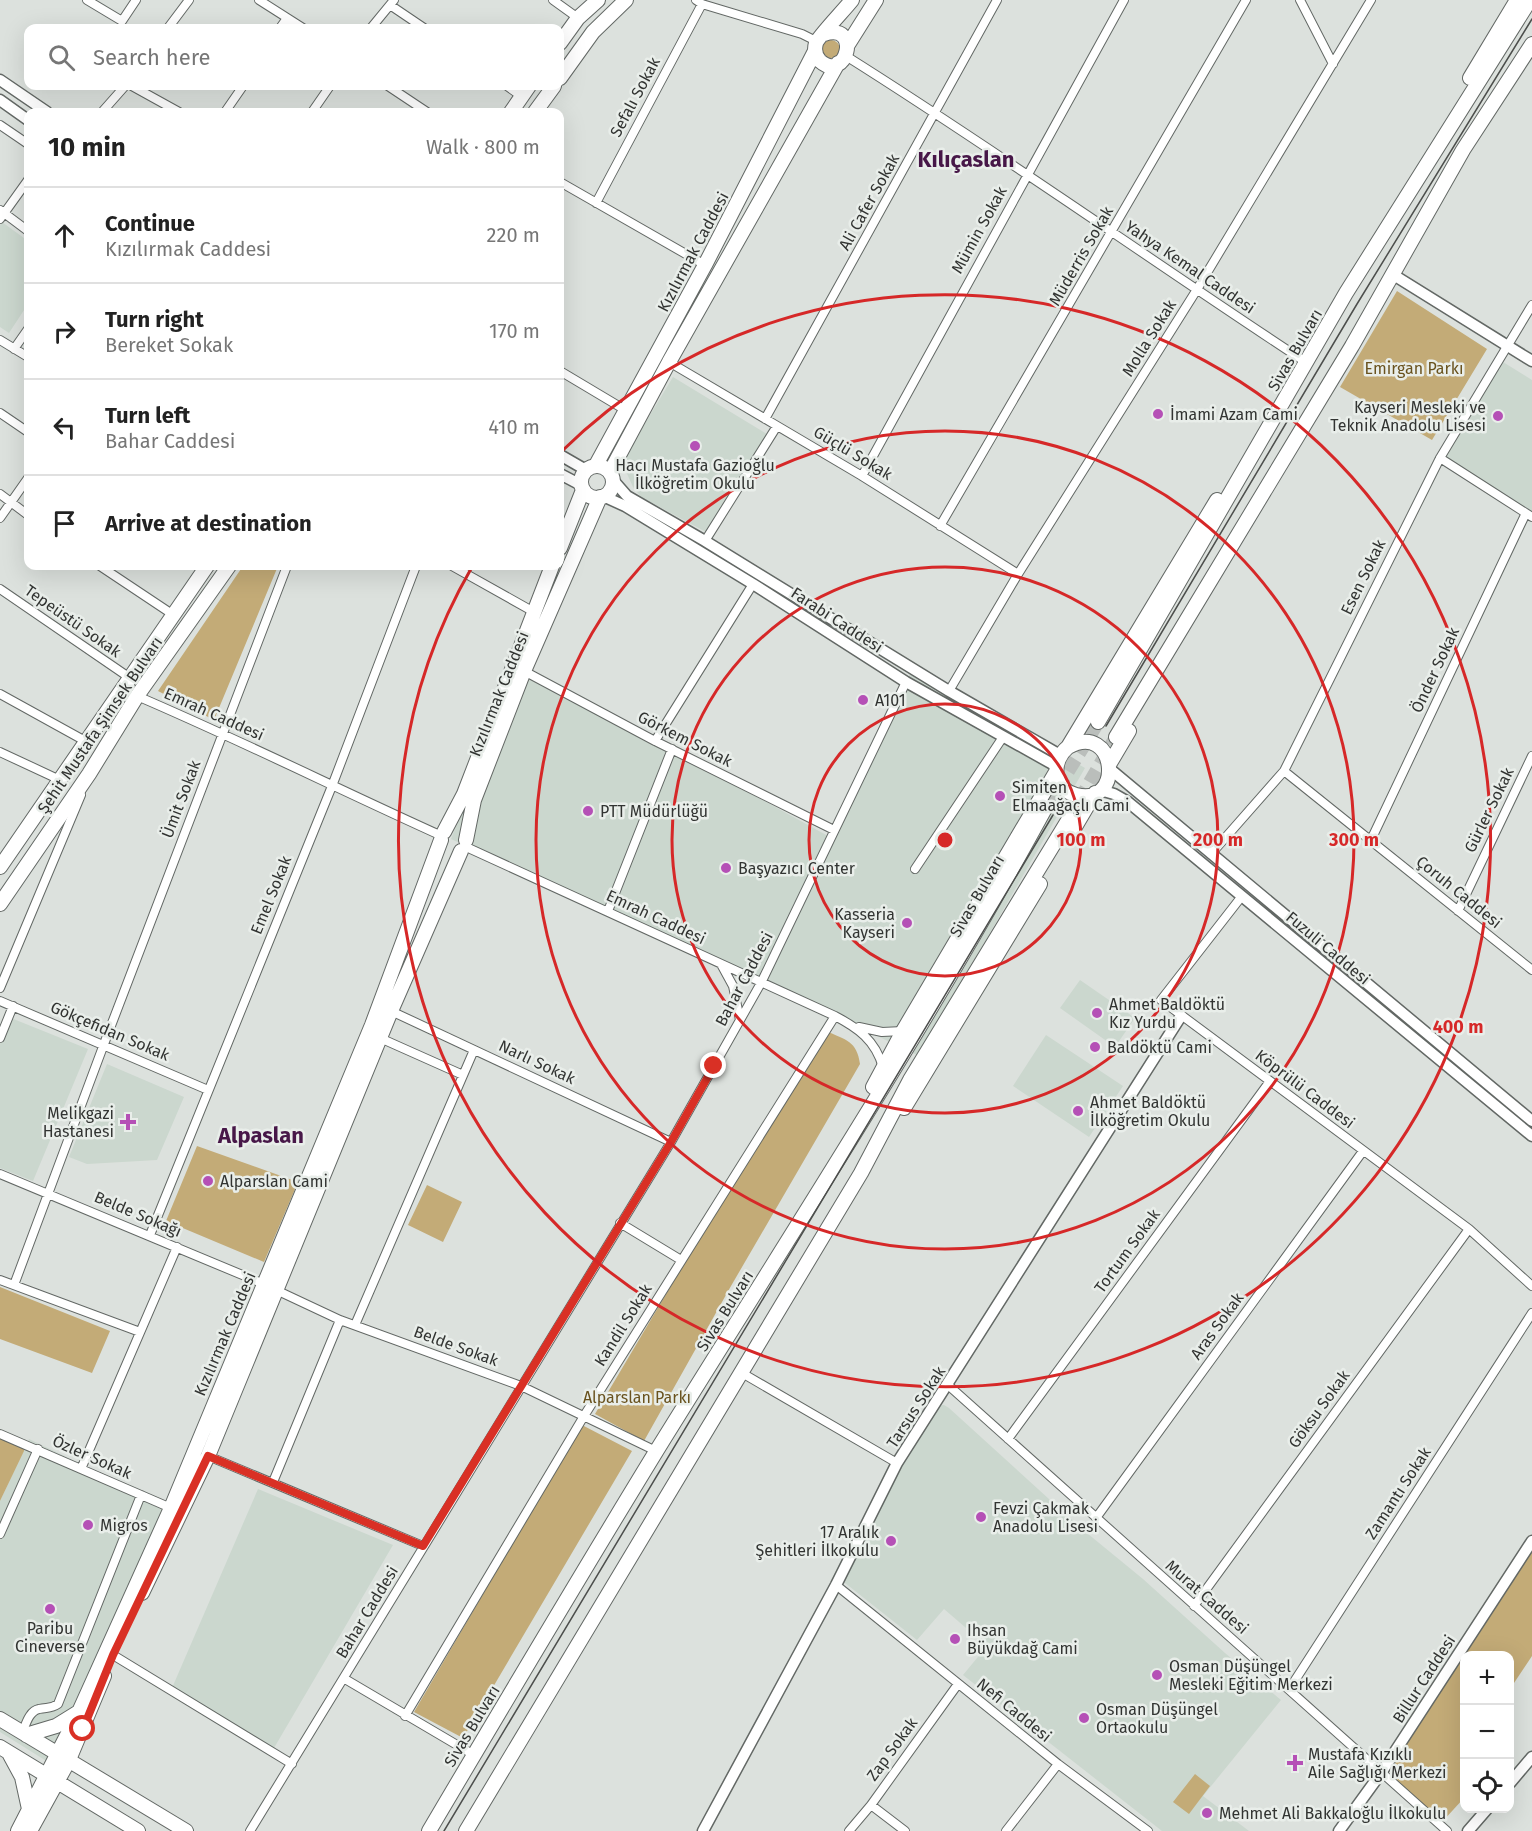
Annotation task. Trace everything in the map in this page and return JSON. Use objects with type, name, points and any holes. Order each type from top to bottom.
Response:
[{"type":"main road","points":[[564,37],[578,18],[598,0]]},
{"type":"main road","points":[[564,72],[593,32],[626,0]]},
{"type":"main road","name":"Kızılırmak Caddesi","points":[[591,467],[627,411],[705,265],[818,42],[852,0]]},
{"type":"main road","name":"Kızılırmak Caddesi","points":[[611,476],[669,362],[876,0]]},
{"type":"main road","points":[[1412,188],[1439,129],[1517,0]]},
{"type":"main road","name":"Sivas Bulvarı","points":[[1098,722],[1346,293],[1530,0]]},
{"type":"main road","points":[[839,34],[846,41],[844,55],[828,65],[823,63],[816,56],[818,42],[839,34]]},
{"type":"main road","points":[[1116,737],[1352,346],[1463,150],[1532,44]]},
{"type":"main road","points":[[1434,203],[1532,58]]},
{"type":"main road","points":[[538,108],[551,90]]},
{"type":"main road","points":[[514,108],[525,91]]},
{"type":"main road","points":[[831,1173],[883,1067],[1060,760],[1251,444],[1307,363]]},
{"type":"main road","points":[[466,1831],[861,1173],[919,1085],[1098,792],[1108,781],[1110,766],[1264,507],[1308,416]]},
{"type":"main road","points":[[564,537],[582,487],[581,479],[591,467],[606,468],[611,476],[611,490],[601,497],[590,496],[582,487]]},
{"type":"main road","name":"Kızılırmak Caddesi","points":[[63,1759],[79,1712],[270,1287],[464,846],[474,800],[524,671],[601,497]]},
{"type":"main road","name":"Şehit Mustafa Şimsek Bulvarı","points":[[0,867],[204,570]]},
{"type":"main road","name":"Şehit Mustafa Şimsek Bulvarı","points":[[0,904],[89,774],[137,696],[226,570]]},
{"type":"main road","name":"Kızılırmak Caddesi","points":[[30,1831],[52,1779],[208,1456],[442,836],[464,794],[550,570]]},
{"type":"main road","points":[[1098,792],[1078,796],[1068,791],[1060,783],[1060,760],[1079,742],[1090,743],[1105,753],[1110,766]]},
{"type":"main road","name":"Sivas Bulvarı","points":[[429,1831],[656,1451],[831,1173],[995,899],[1046,807]]},
{"type":"main road","points":[[861,1173],[910,1080],[1069,819]]},
{"type":"main road","points":[[451,829],[457,829],[462,832],[464,846],[455,853],[447,852],[441,846],[442,836],[451,829]]},
{"type":"main road","points":[[24,1734],[56,1726],[79,1712]]},
{"type":"main road","points":[[0,1719],[186,1831]]},
{"type":"main road","points":[[3,1749],[138,1831]]},
{"type":"main road","points":[[3,1749],[22,1777],[29,1809]]},
{"type":"main road","name":"Kızılırmak Caddesi","points":[[18,1831],[29,1809],[52,1779]]},
{"type":"street","points":[[87,0],[122,21],[136,0]]},
{"type":"street","points":[[171,24],[189,0]]},
{"type":"street","points":[[259,0],[297,24]]},
{"type":"street","points":[[553,0],[578,18]]},
{"type":"street","name":"Ali Cafer Sokak","points":[[765,418],[997,0]]},
{"type":"street","name":"Mümin Sokak","points":[[862,476],[1124,0]]},
{"type":"street","name":"Müderris Sokak","points":[[940,526],[1246,0]]},
{"type":"street","points":[[1300,0],[1333,64]]},
{"type":"street","name":"Molla Sokak","points":[[949,691],[1018,574],[1196,291],[1371,0]]},
{"type":"street","points":[[374,24],[392,2],[419,24]]},
{"type":"street","points":[[699,2],[802,34],[818,42]]},
{"type":"street","name":"Sefalı Sokak","points":[[596,203],[699,2]]},
{"type":"street","points":[[283,24],[287,18]]},
{"type":"street","name":"Yahya Kemal Caddesi","points":[[844,55],[936,113],[1196,291],[1307,363]]},
{"type":"street","points":[[0,80],[41,108]]},
{"type":"street","points":[[106,108],[121,90]]},
{"type":"street","points":[[139,90],[172,108]]},
{"type":"street","points":[[228,108],[240,90]]},
{"type":"street","points":[[315,108],[327,90]]},
{"type":"street","points":[[394,90],[421,108]]},
{"type":"street","points":[[0,100],[24,117]]},
{"type":"street","points":[[0,125],[24,141]]},
{"type":"street","points":[[564,184],[705,265]]},
{"type":"street","points":[[24,185],[1,214],[24,228]]},
{"type":"street","points":[[1392,274],[1532,361]]},
{"type":"street","name":"Esen Sokak","points":[[1211,854],[1284,771],[1440,458],[1532,305]]},
{"type":"street","points":[[14,349],[24,335]]},
{"type":"street","points":[[0,340],[24,355]]},
{"type":"street","name":"Güçlü Sokak","points":[[669,362],[862,476],[1018,574]]},
{"type":"street","points":[[564,373],[627,411]]},
{"type":"street","points":[[0,413],[24,429]]},
{"type":"street","points":[[705,541],[777,426]]},
{"type":"street","points":[[564,457],[591,467]]},
{"type":"street","points":[[1440,458],[1529,515]]},
{"type":"street","points":[[564,476],[582,487]]},
{"type":"street","name":"Farabi Caddesi","points":[[611,476],[627,496],[705,541],[1060,760]]},
{"type":"street","points":[[0,518],[24,484]]},
{"type":"street","points":[[0,494],[24,512]]},
{"type":"street","name":"Farabi Caddesi","points":[[601,497],[625,506],[753,584],[906,682],[1002,737],[1060,760]]},
{"type":"street","name":"Önder Sokak","points":[[1371,840],[1529,515]]},
{"type":"street","points":[[106,570],[172,614]]},
{"type":"street","name":"Ümit Sokak","points":[[14,1286],[285,570]]},
{"type":"street","name":"Emel Sokak","points":[[150,1235],[332,786],[414,570]]},
{"type":"street","points":[[459,570],[534,612]]},
{"type":"street","points":[[656,741],[753,584]]},
{"type":"street","name":"Tepeüstü Sokak","points":[[0,589],[130,678]]},
{"type":"street","name":"Görkem Sokak","points":[[524,671],[656,741],[834,830]]},
{"type":"street","name":"Bahar Caddesi","points":[[250,1831],[345,1679],[423,1546],[671,1142],[761,983],[906,682]]},
{"type":"street","points":[[0,694],[87,742]]},
{"type":"street","name":"Emrah Caddesi","points":[[137,696],[222,733],[442,836]]},
{"type":"street","points":[[915,869],[1002,737]]},
{"type":"street","points":[[608,911],[672,749]]},
{"type":"street","points":[[0,752],[60,780]]},
{"type":"street","name":"Gürler Sokak","points":[[1458,911],[1532,756]]},
{"type":"street","name":"Fuzuli Caddesi","points":[[1110,766],[1211,854],[1532,1121]]},
{"type":"street","name":"Çoruh Caddesi","points":[[1284,771],[1532,970]]},
{"type":"street","points":[[0,988],[89,774]]},
{"type":"street","name":"Fuzuli Caddesi","points":[[1098,792],[1114,794],[1128,802],[1532,1136]]},
{"type":"street","name":"Emrah Caddesi","points":[[464,846],[854,1026]]},
{"type":"street","name":"Köprülü Caddesi","points":[[1242,896],[1161,1000],[1469,1229],[1532,1286]]},
{"type":"street","points":[[721,964],[733,986],[740,1020]]},
{"type":"street","name":"Gökçefidan Sokak","points":[[0,1001],[208,1090]]},
{"type":"street","points":[[0,1038],[13,1006]]},
{"type":"street","name":"Narlı Sokak","points":[[391,1011],[671,1142]]},
{"type":"street","name":"Kandil Sokak","points":[[405,1716],[584,1416],[835,1016]]},
{"type":"street","name":"Tarsus Sokak","points":[[703,1831],[836,1585],[897,1463],[1181,1016]]},
{"type":"street","points":[[854,1026],[882,1032],[903,1031]]},
{"type":"street","points":[[854,1026],[870,1040],[883,1067]]},
{"type":"street","points":[[380,1038],[463,1075]]},
{"type":"street","points":[[355,1325],[474,1050]]},
{"type":"street","name":"Tortum Sokak","points":[[1008,1439],[1270,1082]]},
{"type":"street","name":"Aras Sokak","points":[[1096,1518],[1364,1151]]},
{"type":"street","name":"Belde Sokağı","points":[[0,1174],[270,1287]]},
{"type":"street","points":[[620,1223],[681,1260]]},
{"type":"street","name":"Göksu Sokak","points":[[1194,1606],[1469,1229]]},
{"type":"street","points":[[81,1469],[177,1247]]},
{"type":"street","points":[[0,1280],[140,1332]]},
{"type":"street","name":"Belde Sokak","points":[[270,1287],[340,1320],[521,1386],[656,1451]]},
{"type":"street","name":"Zamantı Sokak","points":[[1290,1688],[1532,1313]]},
{"type":"street","points":[[273,1482],[340,1320]]},
{"type":"street","points":[[742,1373],[897,1463]]},
{"type":"street","name":"Murat Caddesi","points":[[948,1385],[1194,1606],[1290,1688],[1447,1831]]},
{"type":"street","name":"Özler Sokak","points":[[0,1434],[171,1508]]},
{"type":"street","points":[[0,1534],[38,1449]]},
{"type":"street","points":[[208,1456],[423,1546]]},
{"type":"street","points":[[24,1734],[33,1712],[53,1708],[58,1704],[141,1495]]},
{"type":"street","name":"Billur Caddesi","points":[[1339,1831],[1381,1773],[1532,1542]]},
{"type":"street","name":"Nefi Caddesi","points":[[836,1585],[1058,1764],[1148,1831]]},
{"type":"street","points":[[113,1655],[292,1764]]},
{"type":"street","points":[[345,1679],[474,1755]]},
{"type":"street","name":"Zap Sokak","points":[[849,1831],[871,1805],[958,1684]]},
{"type":"street","points":[[1514,1778],[1532,1758]]},
{"type":"street","points":[[1006,1831],[1058,1764]]},
{"type":"street","points":[[871,1805],[905,1831]]},
{"type":"street","points":[[1468,1831],[1484,1813]]},
{"type":"shaded area","points":[[2,222],[24,238],[24,310],[9,333],[0,327],[0,225]]},
{"type":"shaded area","name":"Kayseri Mesleki ve Teknik Anadolu Lisesi","points":[[1503,362],[1532,380],[1532,513],[1443,456]]},
{"type":"shaded area","name":"Hacı Mustafa Gazioğlu İlköğretim Okulu","points":[[673,377],[767,434],[706,532],[641,497],[633,487],[624,467],[624,458]]},
{"type":"shaded area","points":[[518,666],[828,836],[913,668],[1085,768],[919,1056],[757,978],[451,839]]},
{"type":"shaded area","name":"Ahmet Baldöktü Kız Yurdu","points":[[1080,980],[1135,1018],[1115,1047],[1060,1008]]},
{"type":"shaded area","points":[[11,1018],[88,1049],[33,1181],[0,1168],[0,1043]]},
{"type":"shaded area","name":"Ahmet Baldöktü İlköğretim Okulu","points":[[1046,1035],[1123,1086],[1089,1137],[1013,1086]]},
{"type":"shaded area","name":"Melikgazi Hastanesi","points":[[107,1064],[184,1097],[157,1160],[87,1164],[69,1157]]},
{"type":"shaded area","points":[[944,1405],[1082,1529],[1143,1579],[1281,1700],[1203,1796],[1249,1831],[1162,1831],[963,1675],[987,1646],[944,1609],[917,1640],[840,1579],[877,1504],[936,1406]]},
{"type":"shaded area","points":[[29,1439],[167,1505],[64,1772],[0,1732],[0,1501]]},
{"type":"shaded area","points":[[258,1489],[393,1545],[274,1748],[172,1688]]},
{"type":"green space","points":[[827,40],[835,40],[840,45],[838,56],[827,58],[822,53],[822,45]]},
{"type":"green space","name":"Emirgan Parkı","points":[[1397,291],[1487,349],[1432,440],[1340,387]]},
{"type":"green space","points":[[240,570],[276,570],[214,720],[158,691]]},
{"type":"green space","name":"Alparslan Parkı","points":[[826,1031],[849,1042],[856,1050],[860,1064],[644,1441],[595,1414],[736,1176]]},
{"type":"green space","points":[[197,1146],[298,1182],[264,1262],[166,1221]]},
{"type":"green space","points":[[427,1185],[462,1202],[443,1242],[408,1225]]},
{"type":"green space","points":[[0,1287],[110,1331],[92,1373],[0,1339]]},
{"type":"green space","name":"Alparslan Parkı","points":[[582,1425],[632,1451],[463,1738],[414,1712]]},
{"type":"green space","points":[[0,1437],[24,1451],[0,1501]]},
{"type":"green space","points":[[1532,1541],[1532,1656],[1514,1683],[1514,1651],[1460,1651]]},
{"type":"green space","points":[[1460,1651],[1460,1802],[1442,1822],[1389,1782],[1399,1768],[1389,1760]]},
{"type":"green space","points":[[1195,1774],[1210,1786],[1189,1814],[1173,1802]]},
{"type":"tunnel","points":[[1046,807],[1098,722]]},
{"type":"tunnel","points":[[1069,819],[1116,737]]},
{"type":"tram line","points":[[1106,726],[1357,304],[1532,19]]},
{"type":"tram line","points":[[444,1831],[1053,815]]},
{"type":"place","name":"İmami Azam Cami","points":[[1158,414]]},
{"type":"place","name":"Kayseri Mesleki ve Teknik Anadolu Lisesi","points":[[1498,416]]},
{"type":"place","name":"Hacı Mustafa Gazioğlu İlköğretim Okulu","points":[[695,446]]},
{"type":"place","name":"A101","points":[[863,700]]},
{"type":"place","name":"Simiten Elmaağaçlı Cami","points":[[1000,796]]},
{"type":"place","name":"PTT Müdürlüğü","points":[[588,811]]},
{"type":"place","name":"Başyazıcı Center","points":[[726,868]]},
{"type":"place","name":"Kasseria Kayseri","points":[[907,923]]},
{"type":"place","name":"Ahmet Baldöktü Kız Yurdu","points":[[1097,1013]]},
{"type":"place","name":"Baldöktü Cami","points":[[1095,1047]]},
{"type":"place","name":"Ahmet Baldöktü İlköğretim Okulu","points":[[1078,1111]]},
{"type":"place","name":"Melikgazi Hastanesi","points":[[128,1122]]},
{"type":"place","name":"Alparslan Cami","points":[[208,1181]]},
{"type":"place","name":"Fevzi Çakmak Anadolu Lisesi","points":[[981,1517]]},
{"type":"place","name":"Migros","points":[[88,1525]]},
{"type":"place","name":"17 Aralık Şehitleri İlkokulu","points":[[891,1541]]},
{"type":"place","name":"Paribu Cineverse","points":[[50,1609]]},
{"type":"place","name":"Ihsan Büyükdağ Cami","points":[[955,1639]]},
{"type":"place","name":"Osman Düşüngel Mesleki Eğitim Merkezi","points":[[1157,1675]]},
{"type":"place","name":"Osman Düşüngel Ortaokulu","points":[[1084,1718]]},
{"type":"place","name":"Mustafa Kızıklı Aile Sağlığı Merkezi","points":[[1295,1763]]},
{"type":"place","name":"Mehmet Ali Bakkaloğlu İlkokulu","points":[[1207,1813]]},
{"type":"district","name":"Kılıçaslan","points":[[966,159]]},
{"type":"district","name":"Alpaslan","points":[[261,1135]]},
{"type":"route","points":[[83,1729],[113,1655],[208,1456],[423,1546],[671,1142],[714,1066]]}]
